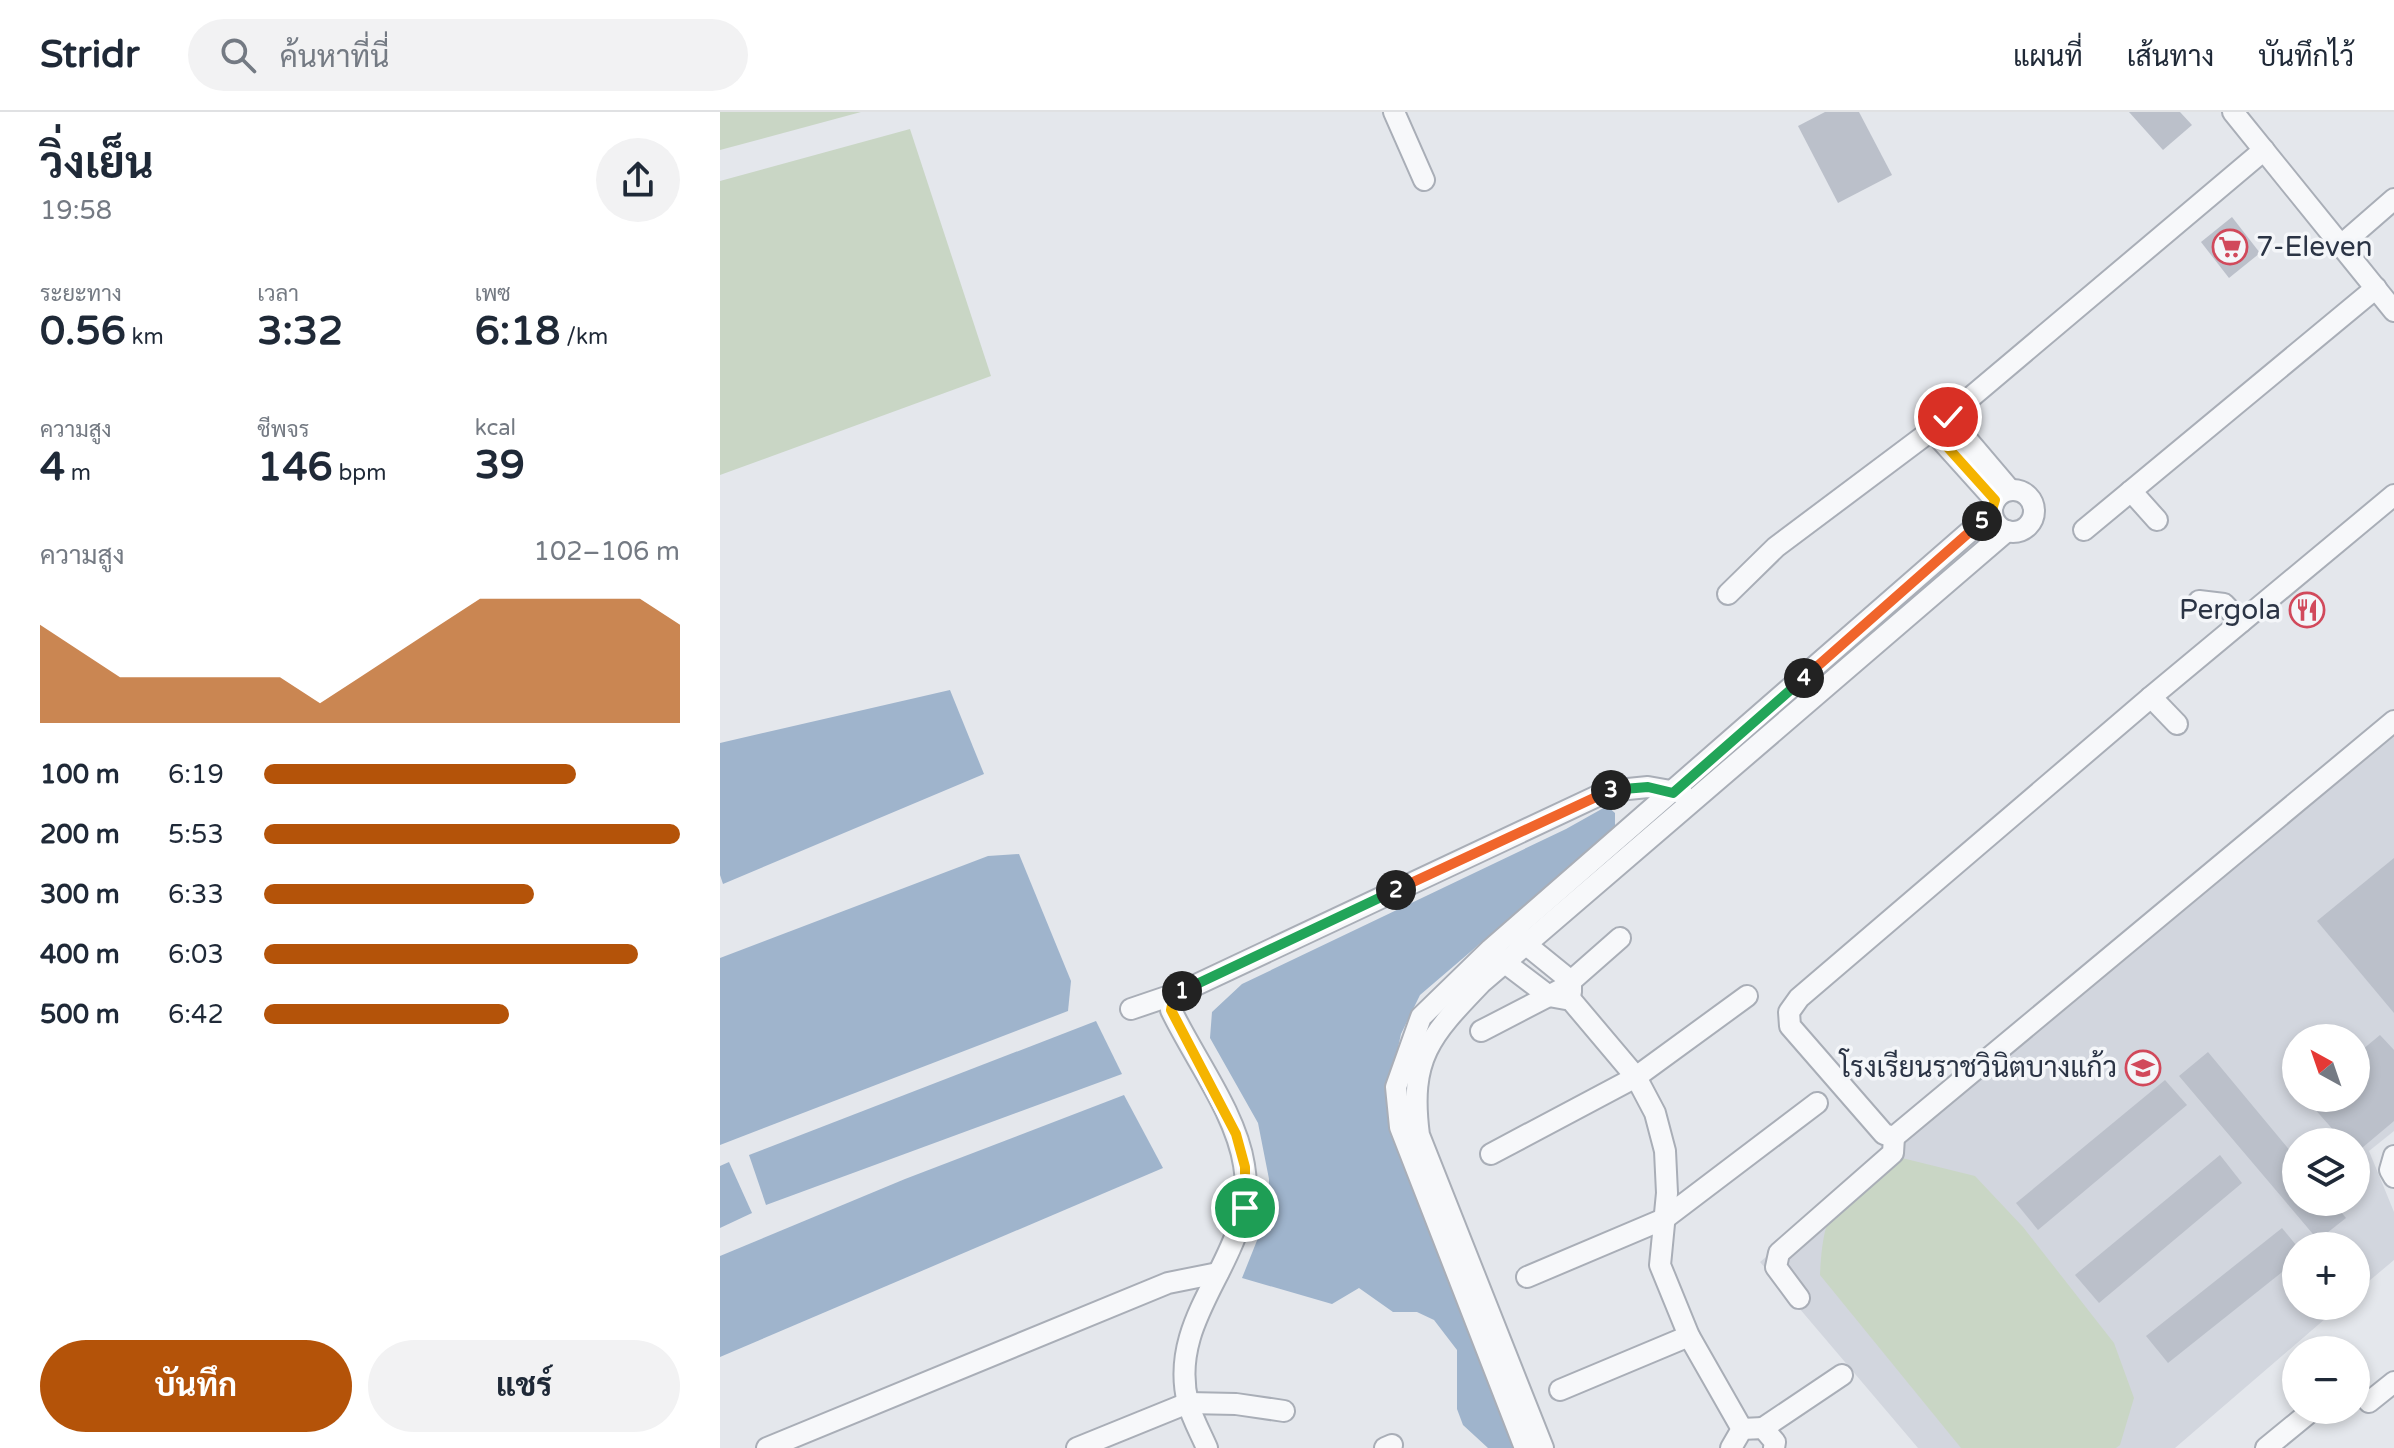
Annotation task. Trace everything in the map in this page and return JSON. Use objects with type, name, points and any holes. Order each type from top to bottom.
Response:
[{"type":"street","points":[[1394,112],[1424,180]]},
{"type":"street","points":[[2233,112],[2394,311]]},
{"type":"street","points":[[1728,594],[1776,547],[1940,423],[2264,150]]},
{"type":"street","points":[[2340,246],[2394,199]]},
{"type":"street","points":[[2084,530],[2376,288]]},
{"type":"street","points":[[1940,423],[1999,501],[1996,525],[2007,531]]},
{"type":"street","points":[[2131,491],[2157,520]]},
{"type":"street","points":[[1518,938],[1706,791],[2007,531],[2023,529],[2029,524],[2034,508],[2026,494],[1999,501],[1673,793],[1518,938],[1421,1017],[1396,1087],[1400,1127],[1543,1448]]},
{"type":"street","points":[[1894,1137],[1884,1134],[1790,1026],[1789,1012],[1799,998],[2151,697],[2394,495]]},
{"type":"street","points":[[2199,601],[2224,604],[2241,622]]},
{"type":"street","points":[[2151,697],[2177,724]]},
{"type":"street","points":[[1799,1298],[1776,1267],[1779,1253],[1893,1153],[1894,1137],[2394,721]]},
{"type":"street","points":[[1131,1009],[1181,992],[1608,791],[1648,787],[1673,793],[1706,791]]},
{"type":"street","points":[[1518,938],[1571,991],[1636,1077],[1655,1113],[1665,1151],[1660,1265],[1689,1336],[1752,1429],[1775,1442],[1774,1448]]},
{"type":"street","points":[[1481,1031],[1549,996],[1571,991],[1620,938]]},
{"type":"street","points":[[1497,956],[1549,996]]},
{"type":"street","points":[[1181,992],[1173,1000],[1171,1010],[1236,1134],[1245,1167],[1245,1208],[1233,1247],[1194,1318],[1185,1370],[1188,1403],[1207,1448]]},
{"type":"street","points":[[1491,1154],[1636,1077],[1747,996]]},
{"type":"street","points":[[1527,1277],[1664,1219],[1817,1103]]},
{"type":"street","points":[[2394,1156],[2390,1170],[2394,1177]]},
{"type":"street","points":[[767,1448],[1168,1283],[1218,1273]]},
{"type":"street","points":[[1467,1278],[1525,1448]]},
{"type":"street","points":[[1560,1390],[1689,1336]]},
{"type":"street","points":[[1731,1448],[1752,1429],[1842,1375]]},
{"type":"street","points":[[2370,1401],[2394,1382]]},
{"type":"street","points":[[1077,1448],[1188,1403],[1236,1404],[1284,1411]]},
{"type":"street","points":[[2266,1448],[2295,1424]]},
{"type":"shaded area","name":"โรงเรียนราชวินิตบางแก้ว","points":[[2394,728],[2394,1131],[2370,1150],[2370,1128],[2282,1128],[2282,1216],[2370,1216],[2370,1153],[2394,1212],[2394,1260],[2370,1280],[2370,1232],[2282,1232],[2282,1320],[2324,1320],[2305,1336],[2282,1336],[2282,1356],[2175,1448],[1918,1448],[1760,1262]]},
{"type":"green space","points":[[720,112],[861,112],[720,150]]},
{"type":"green space","points":[[910,129],[991,376],[720,475],[720,181]]},
{"type":"green space","points":[[1902,1158],[1975,1176],[2023,1227],[2114,1343],[2134,1398],[2120,1445],[2116,1448],[1961,1448],[1820,1275],[1825,1230],[1839,1201],[1863,1180]]},
{"type":"water","points":[[950,690],[984,774],[723,884],[720,875],[720,743]]},
{"type":"water","points":[[1607,806],[1615,813],[1615,828],[1420,995],[1401,1034],[1391,1080],[1523,1448],[1488,1448],[1463,1425],[1457,1409],[1457,1350],[1434,1320],[1417,1312],[1393,1312],[1359,1288],[1332,1304],[1242,1278],[1268,1213],[1269,1179],[1258,1123],[1210,1038],[1212,1012],[1242,984],[1566,829]]},
{"type":"water","points":[[1019,854],[1071,981],[1068,1011],[720,1145],[720,958],[988,856]]},
{"type":"water","points":[[1096,1021],[1122,1074],[766,1205],[749,1155]]},
{"type":"water","points":[[1124,1095],[1163,1168],[720,1357],[720,1256],[905,1179]]},
{"type":"water","points":[[729,1162],[752,1213],[720,1228],[720,1166]]},
{"type":"building","points":[[1825,112],[1859,112],[1892,175],[1838,203],[1798,126]]},
{"type":"building","points":[[2129,112],[2180,112],[2192,125],[2163,150]]},
{"type":"building","name":"7-Eleven","points":[[2232,217],[2260,253],[2229,278],[2201,242]]},
{"type":"building","points":[[2394,858],[2394,1013],[2317,921]]},
{"type":"building","points":[[2380,1035],[2394,1050],[2394,1121],[2370,1141],[2370,1128],[2332,1128],[2317,1112],[2370,1112],[2370,1043]]},
{"type":"building","points":[[2208,1052],[2282,1141],[2282,1198],[2179,1076]]},
{"type":"building","points":[[2165,1080],[2187,1105],[2038,1230],[2016,1203]]},
{"type":"building","points":[[2220,1155],[2242,1183],[2099,1303],[2075,1275]]},
{"type":"building","points":[[2298,1216],[2346,1218],[2328,1232],[2311,1232]]},
{"type":"building","points":[[2282,1228],[2285,1232],[2282,1232],[2282,1272],[2168,1363],[2146,1336]]},
{"type":"place","name":"7-Eleven","points":[[2230,247]]},
{"type":"place","name":"Pergola","points":[[2307,610]]},
{"type":"place","name":"โรงเรียนราชวินิตบางแก้ว","points":[[2143,1068]]},
{"type":"route","points":[[1245,1208],[1245,1167],[1236,1134],[1171,1010],[1173,1000],[1201,980],[1608,791],[1648,787],[1673,793],[1991,513],[1995,500],[1932,430],[1948,417]]}]
